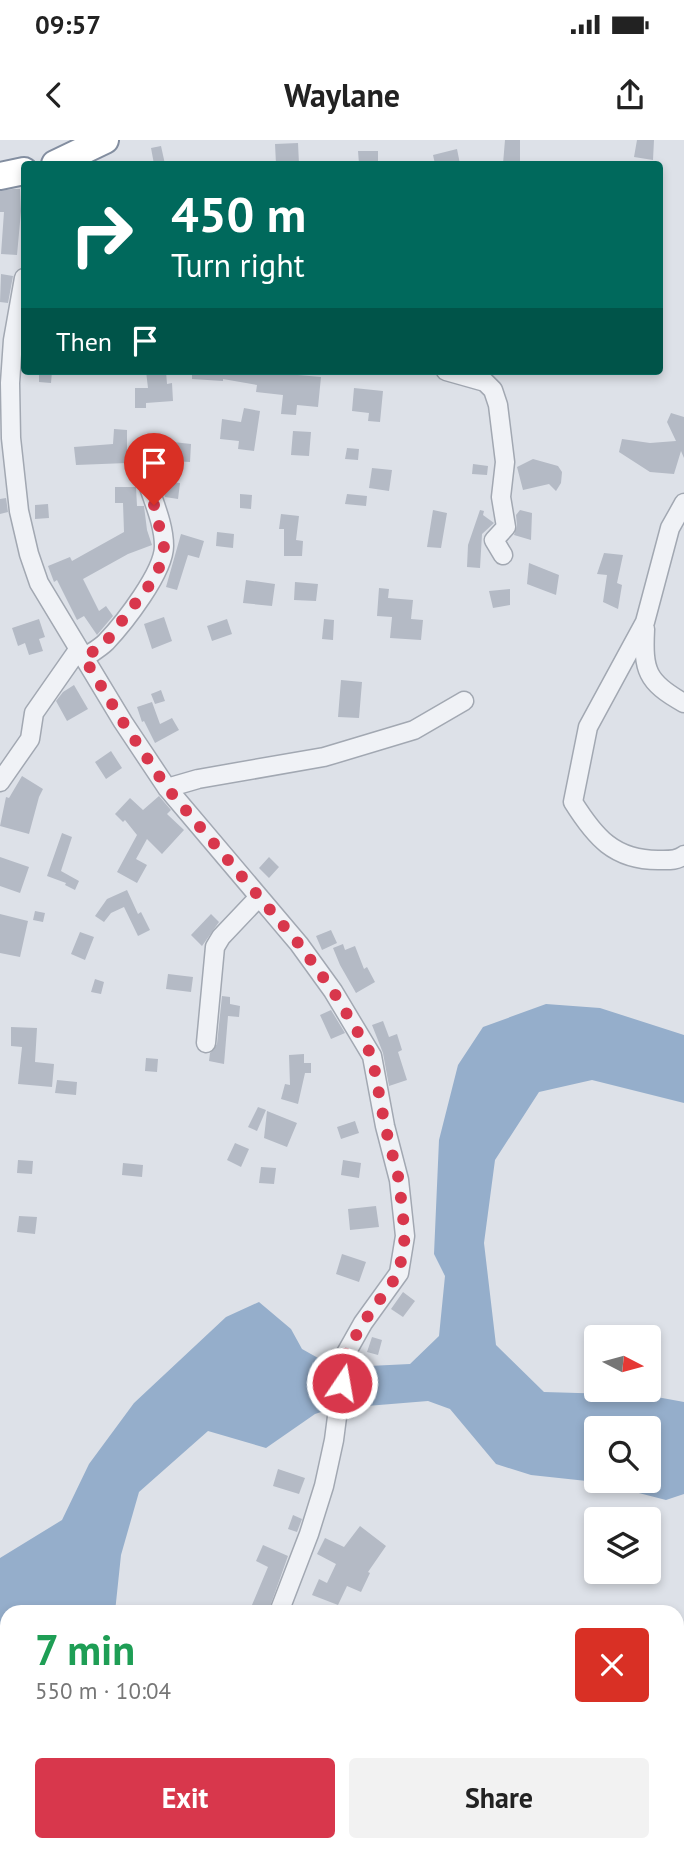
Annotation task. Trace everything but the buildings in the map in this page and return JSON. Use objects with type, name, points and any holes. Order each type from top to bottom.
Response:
[{"type":"highway","points":[[61,161],[105,140]]},
{"type":"highway","points":[[0,176],[21,172]]},
{"type":"street","points":[[21,318],[10,383],[11,438],[19,511],[29,554],[40,583],[123,722],[167,788],[299,944],[333,991],[372,1056],[385,1126],[399,1180],[405,1236],[399,1273],[363,1323],[345,1355],[324,1486],[282,1605]]},
{"type":"street","points":[[460,375],[485,382],[492,390],[498,405],[505,462],[501,497],[506,527],[494,540],[503,555]]},
{"type":"street","points":[[0,782],[30,739],[34,713],[81,654],[105,643],[154,579],[162,561],[164,546],[148,484]]},
{"type":"street","points":[[684,503],[670,528],[645,622],[643,657],[647,673],[667,694],[684,703]]},
{"type":"street","points":[[645,622],[588,727],[573,802],[590,830],[613,850],[649,860],[679,860],[684,855]]},
{"type":"street","points":[[167,788],[198,779],[324,757],[414,730],[464,701]]},
{"type":"street","points":[[206,1043],[215,947],[258,898]]},
{"type":"water","points":[[546,1004],[600,1008],[684,1035],[684,1103],[592,1080],[539,1092],[495,1160],[484,1243],[496,1345],[544,1392],[584,1393],[584,1402],[662,1402],[662,1398],[684,1402],[684,1494],[666,1500],[639,1493],[661,1493],[661,1416],[584,1416],[584,1481],[531,1475],[496,1464],[450,1409],[428,1401],[330,1409],[315,1414],[266,1448],[208,1431],[139,1492],[121,1555],[116,1605],[0,1605],[0,1558],[62,1520],[89,1464],[134,1403],[226,1317],[259,1302],[291,1329],[302,1349],[327,1363],[369,1366],[410,1364],[439,1336],[445,1276],[434,1254],[439,1140],[458,1065],[483,1027]]},
{"type":"route","points":[[154,505],[164,546],[162,561],[154,579],[105,643],[84,658],[167,788],[299,944],[333,991],[372,1056],[385,1126],[399,1180],[405,1236],[399,1273],[363,1323],[345,1355],[342,1383]]}]
